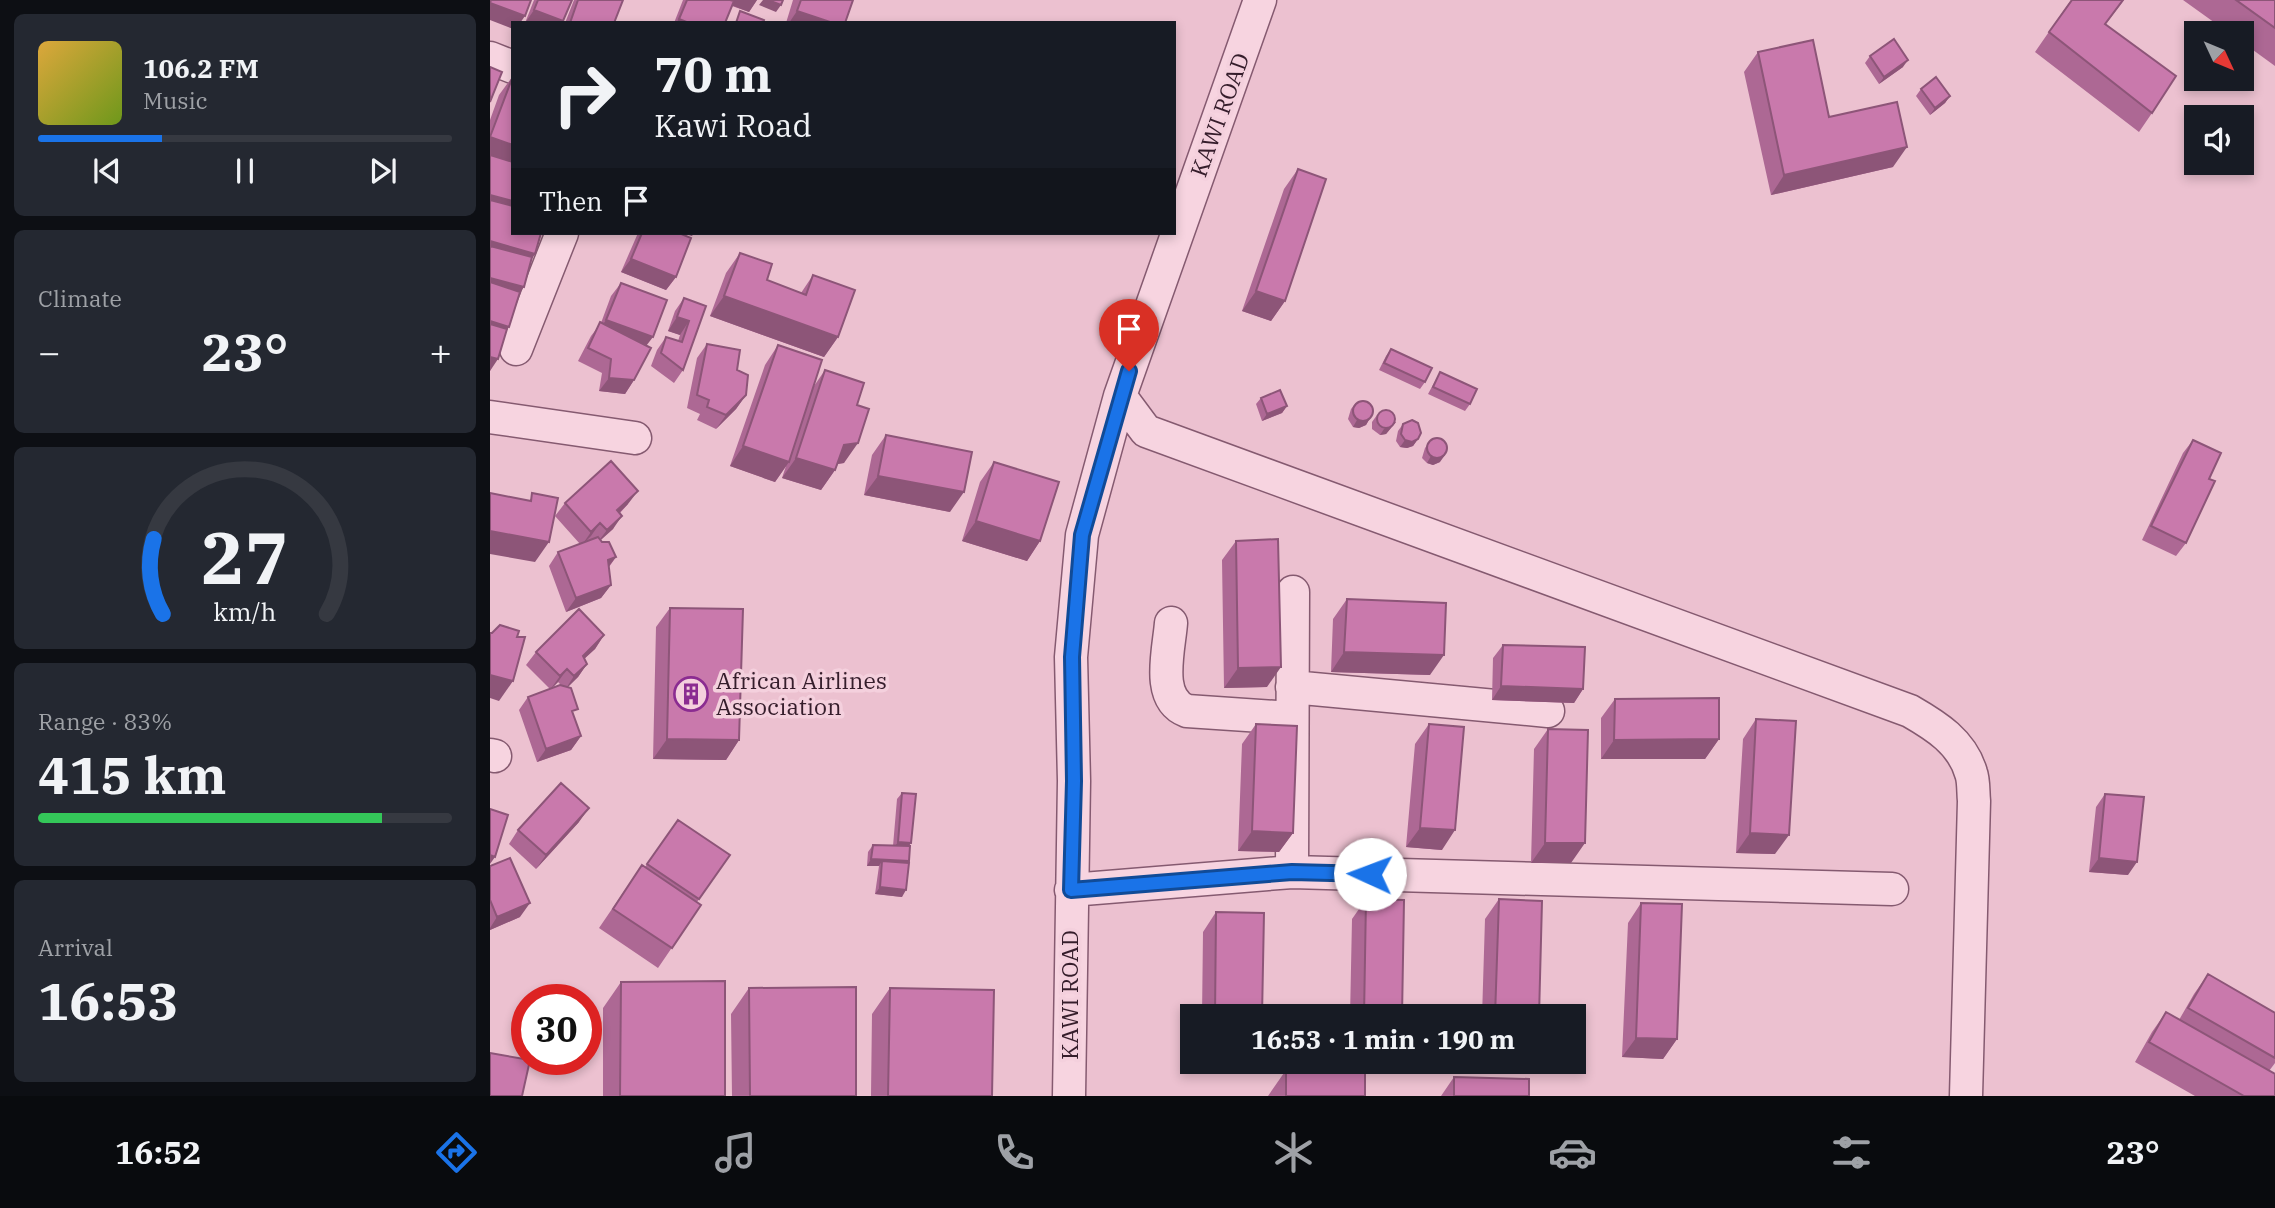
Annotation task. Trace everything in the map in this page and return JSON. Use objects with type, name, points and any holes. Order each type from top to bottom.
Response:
[{"type":"street","name":"KAWI ROAD","points":[[1069,1096],[1074,781],[1072,657],[1082,535],[1120,396],[1261,0]]},
{"type":"street","points":[[490,58],[511,66]]},
{"type":"street","points":[[516,349],[561,235]]},
{"type":"street","points":[[1120,396],[1146,431],[1910,711],[1949,737],[1960,749],[1972,774],[1966,1096]]},
{"type":"street","points":[[490,417],[635,438]]},
{"type":"street","points":[[1292,872],[1293,592]]},
{"type":"street","points":[[1171,623],[1166,689],[1177,707],[1187,711],[1292,703],[1548,711]]},
{"type":"street","points":[[1071,890],[1292,872],[1892,889]]},
{"type":"building","points":[[491,0],[531,0],[525,16],[490,3]]},
{"type":"building","points":[[538,0],[572,0],[563,21],[534,10]]},
{"type":"building","points":[[578,0],[623,0],[615,21],[571,21]]},
{"type":"building","points":[[687,0],[734,1],[726,21],[679,19]]},
{"type":"building","points":[[768,0],[783,0],[781,5]]},
{"type":"building","points":[[801,0],[853,0],[846,21],[827,21],[797,11]]},
{"type":"building","points":[[2072,0],[2123,0],[2105,24],[2176,76],[2152,113],[2049,32]]},
{"type":"building","points":[[2236,0],[2275,0],[2275,28]]},
{"type":"building","points":[[740,11],[764,20],[764,21],[737,21]]},
{"type":"building","points":[[1894,39],[1908,60],[1884,77],[1870,56]]},
{"type":"building","points":[[1813,40],[1829,117],[1897,102],[1907,147],[1784,175],[1758,52]]},
{"type":"building","points":[[490,67],[502,72],[490,102]]},
{"type":"building","points":[[1936,77],[1950,96],[1935,108],[1921,89]]},
{"type":"building","points":[[511,81],[511,144],[490,137]]},
{"type":"building","points":[[490,155],[511,161],[511,200],[490,195]]},
{"type":"building","points":[[1298,169],[1326,179],[1285,301],[1256,291]]},
{"type":"building","points":[[490,200],[511,205],[511,235],[540,235],[535,254],[490,241]]},
{"type":"building","points":[[641,235],[684,235],[691,238],[676,277],[631,259]]},
{"type":"building","points":[[490,246],[532,257],[524,287],[490,278]]},
{"type":"building","points":[[740,253],[772,264],[767,280],[806,295],[813,275],[855,290],[838,337],[724,296]]},
{"type":"building","points":[[490,282],[520,292],[509,327],[490,321]]},
{"type":"building","points":[[621,283],[667,300],[653,337],[606,320]]},
{"type":"building","points":[[684,298],[706,306],[683,370],[661,353],[666,337],[682,342],[689,321],[677,317]]},
{"type":"building","points":[[600,322],[651,348],[634,380],[609,378],[611,359],[588,348]]},
{"type":"building","points":[[490,324],[507,329],[498,359],[490,357]]},
{"type":"building","points":[[707,344],[740,350],[737,370],[748,375],[746,395],[726,415],[707,407],[709,400],[697,395]]},
{"type":"building","points":[[778,345],[822,360],[789,462],[743,446]]},
{"type":"building","points":[[1391,349],[1432,368],[1425,382],[1384,363]]},
{"type":"building","points":[[825,370],[864,383],[857,405],[869,409],[858,443],[844,445],[835,470],[796,458]]},
{"type":"building","points":[[1440,372],[1477,389],[1470,404],[1433,387]]},
{"type":"building","points":[[1280,390],[1287,406],[1267,414],[1261,398]]},
{"type":"building","points":[[1363,401],[1370,404],[1373,411],[1370,418],[1363,421],[1356,418],[1353,411],[1356,404]]},
{"type":"building","points":[[1382,410],[1390,410],[1395,419],[1393,426],[1382,428],[1377,423],[1377,415]]},
{"type":"building","points":[[1412,420],[1418,423],[1421,433],[1418,439],[1412,442],[1405,440],[1401,434],[1403,424]]},
{"type":"building","points":[[886,435],[972,452],[964,492],[878,476]]},
{"type":"building","points":[[1437,438],[1444,441],[1447,448],[1444,455],[1437,458],[1430,455],[1427,448],[1430,441]]},
{"type":"building","points":[[2193,440],[2221,453],[2209,479],[2215,481],[2186,543],[2151,526]]},
{"type":"building","points":[[611,461],[638,491],[617,510],[622,516],[607,530],[600,523],[591,532],[565,503]]},
{"type":"building","points":[[994,462],[1059,482],[1040,541],[976,521]]},
{"type":"building","points":[[490,493],[531,501],[532,493],[558,498],[549,542],[490,531]]},
{"type":"building","points":[[598,537],[602,542],[609,542],[616,557],[608,560],[611,585],[576,598],[558,552]]},
{"type":"building","points":[[1278,539],[1281,667],[1238,668],[1236,541]]},
{"type":"building","points":[[1347,599],[1446,603],[1444,655],[1344,652]]},
{"type":"building","name":"African Airlines Association","points":[[670,608],[743,609],[739,740],[667,739]]},
{"type":"building","points":[[579,609],[604,635],[583,656],[587,664],[574,676],[567,669],[560,676],[536,652]]},
{"type":"building","points":[[500,625],[519,631],[517,637],[525,637],[513,681],[490,675],[490,633]]},
{"type":"building","points":[[1503,645],[1585,647],[1583,689],[1501,686]]},
{"type":"building","points":[[560,685],[571,688],[578,709],[572,711],[581,736],[546,749],[528,697]]},
{"type":"building","points":[[1719,698],[1719,739],[1614,740],[1615,699]]},
{"type":"building","points":[[1756,719],[1796,721],[1789,835],[1750,833]]},
{"type":"building","points":[[1256,724],[1297,726],[1293,833],[1252,831]]},
{"type":"building","points":[[1429,724],[1464,727],[1455,830],[1420,828]]},
{"type":"building","points":[[1548,729],[1588,730],[1585,843],[1545,843]]},
{"type":"building","points":[[561,783],[589,808],[546,855],[518,830]]},
{"type":"building","points":[[902,793],[916,794],[911,843],[898,842]]},
{"type":"building","points":[[2105,794],[2144,797],[2137,862],[2099,858]]},
{"type":"building","points":[[490,809],[508,815],[495,857],[490,855]]},
{"type":"building","points":[[678,820],[730,855],[699,899],[647,864]]},
{"type":"building","points":[[873,845],[910,846],[909,861],[871,859]]},
{"type":"building","points":[[510,858],[530,903],[497,917],[490,900],[490,866]]},
{"type":"building","points":[[882,861],[909,863],[906,890],[880,887]]},
{"type":"building","points":[[642,865],[701,905],[672,948],[613,909]]},
{"type":"building","points":[[1366,899],[1404,900],[1402,1004],[1364,1004]]},
{"type":"building","points":[[1499,899],[1542,901],[1539,1004],[1495,1004]]},
{"type":"building","points":[[1641,903],[1682,904],[1677,1039],[1636,1038]]},
{"type":"building","points":[[1216,912],[1264,913],[1262,1004],[1215,1004]]},
{"type":"building","points":[[2208,974],[2275,1013],[2275,1058],[2188,1008]]},
{"type":"building","points":[[725,981],[725,1096],[620,1096],[621,982]]},
{"type":"building","points":[[856,987],[856,1096],[750,1096],[749,988]]},
{"type":"building","points":[[890,988],[994,990],[992,1096],[888,1096]]},
{"type":"building","points":[[2166,1012],[2275,1074],[2275,1096],[2244,1096],[2149,1042]]},
{"type":"building","points":[[490,1053],[511,1057],[511,1075],[527,1075],[522,1096],[490,1096]]},
{"type":"building","points":[[1286,1074],[1365,1074],[1365,1096],[1286,1096]]},
{"type":"building","points":[[1454,1077],[1529,1079],[1529,1096],[1454,1096]]},
{"type":"place","name":"African Airlines Association","points":[[691,694]]},
{"type":"route","points":[[1129,371],[1082,535],[1072,657],[1074,781],[1071,890],[1292,872],[1370,874]]}]
